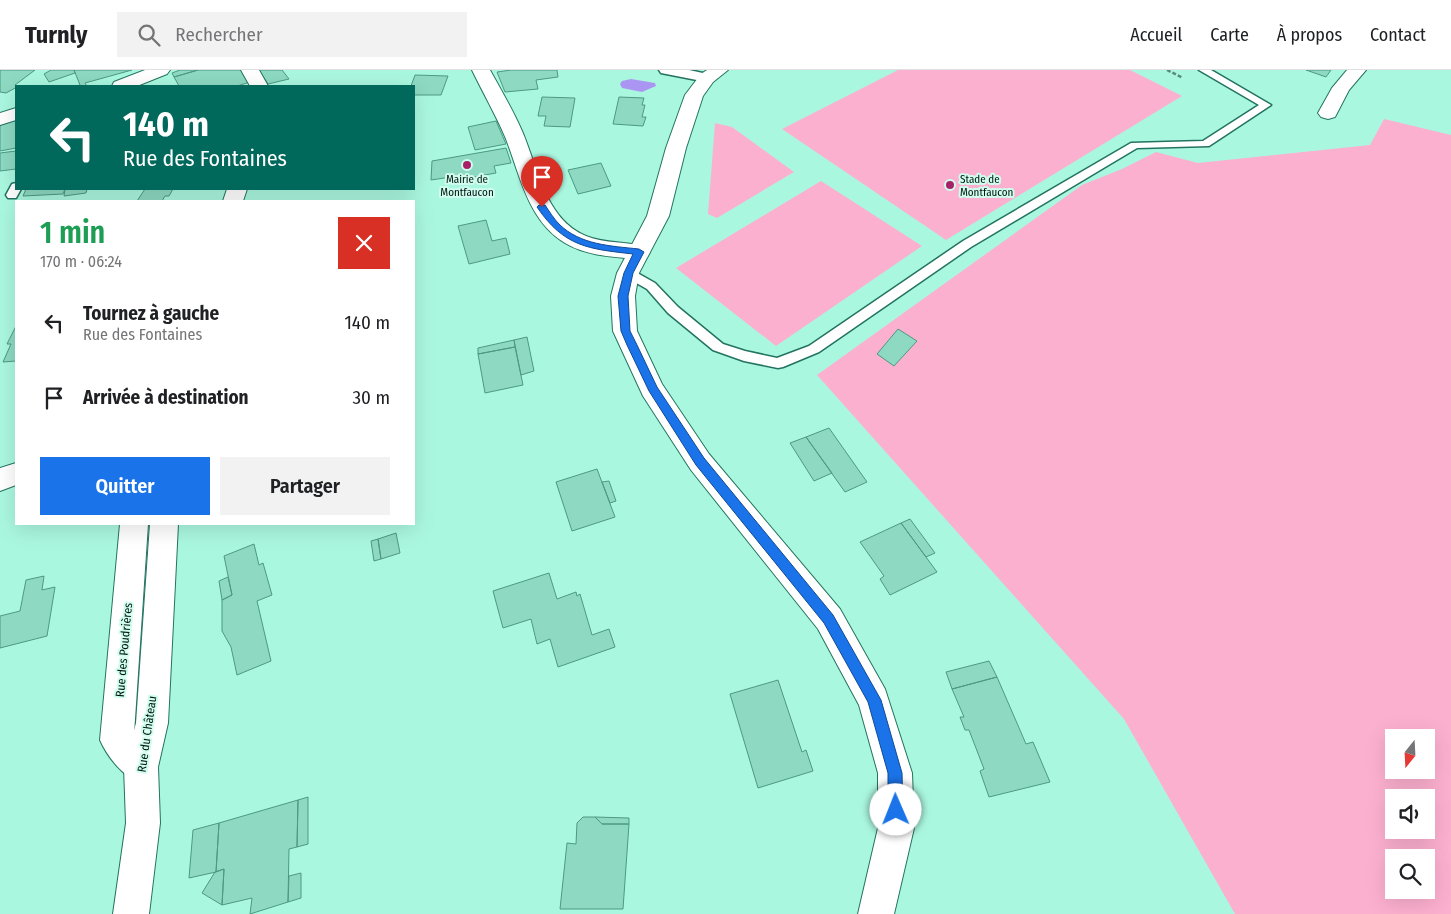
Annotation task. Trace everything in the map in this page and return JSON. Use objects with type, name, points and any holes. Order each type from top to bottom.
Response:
[{"type":"street","points":[[250,70],[259,85]]},
{"type":"street","points":[[480,70],[510,125],[542,207],[556,226],[574,239],[634,262]]},
{"type":"street","points":[[666,70],[713,74]]},
{"type":"street","points":[[1328,113],[1341,88],[1357,70]]},
{"type":"street","points":[[123,85],[150,72]]},
{"type":"street","points":[[713,74],[694,95],[676,148],[658,216],[634,262],[623,296],[626,331],[652,389],[700,462],[829,619],[874,700],[895,773],[896,828],[876,914]]},
{"type":"street","points":[[0,119],[15,114]]},
{"type":"street","points":[[0,480],[15,474]]},
{"type":"street","name":"Rue des Poudrières","points":[[134,525],[116,740],[141,767]]},
{"type":"street","name":"Rue du Château","points":[[131,914],[143,824],[141,767],[152,723],[164,525]]},
{"type":"lane","points":[[634,262],[650,286],[673,310],[718,347],[744,356],[778,363],[814,349],[966,244],[1135,146],[1205,144],[1266,105],[1204,70]]},
{"type":"shaded area","name":"Stade de Montfaucon","points":[[898,70],[1130,70],[1182,96],[946,240],[782,129]]},
{"type":"shaded area","points":[[631,79],[655,83],[656,86],[642,92],[622,88],[620,84],[622,81]]},
{"type":"shaded area","points":[[1384,119],[1451,135],[1451,914],[1235,914],[1124,719],[817,375],[1082,185],[1122,169],[1156,152],[1198,163],[1370,145]]},
{"type":"shaded area","points":[[715,123],[732,127],[794,172],[717,218],[708,214]]},
{"type":"shaded area","points":[[821,181],[922,246],[776,346],[676,268]]},
{"type":"building","points":[[0,70],[35,70],[15,85],[15,88],[6,93],[0,92]]},
{"type":"building","points":[[51,70],[74,70],[75,73],[49,82],[44,74]]},
{"type":"building","points":[[74,70],[132,70],[85,83],[86,85],[80,85]]},
{"type":"building","points":[[180,70],[198,70],[174,77],[172,73]]},
{"type":"building","points":[[198,70],[241,70],[250,82],[240,85],[178,85],[174,77]]},
{"type":"building","points":[[259,70],[282,70],[289,79],[268,84]]},
{"type":"building","points":[[511,70],[557,70],[558,77],[536,80],[538,89],[505,92],[497,72]]},
{"type":"building","points":[[1306,70],[1331,70],[1326,77]]},
{"type":"building","points":[[415,75],[448,76],[441,95],[415,95],[415,85],[411,85]]},
{"type":"building","points":[[542,97],[575,98],[570,127],[544,126],[546,116],[538,116]]},
{"type":"building","points":[[619,97],[644,98],[642,105],[645,105],[642,117],[646,117],[643,126],[613,124]]},
{"type":"building","points":[[15,120],[15,148],[0,151],[0,125]]},
{"type":"building","points":[[496,121],[506,144],[475,150],[468,127]]},
{"type":"building","name":"Mairie de Montfaucon","points":[[506,148],[511,163],[494,166],[496,173],[451,181],[451,177],[431,180],[432,161]]},
{"type":"building","points":[[15,151],[15,169],[0,171],[0,153]]},
{"type":"building","points":[[601,163],[611,186],[578,194],[568,170]]},
{"type":"building","points":[[26,190],[65,190],[63,194],[23,196]]},
{"type":"building","points":[[65,190],[87,190],[86,193],[64,196]]},
{"type":"building","points":[[144,190],[172,190],[169,196],[165,196],[163,200],[138,200]]},
{"type":"building","points":[[486,220],[492,241],[506,238],[510,254],[469,264],[458,226]]},
{"type":"building","points":[[15,328],[15,361],[3,362],[11,344],[7,344]]},
{"type":"building","points":[[898,329],[917,341],[894,366],[877,354]]},
{"type":"building","points":[[527,337],[534,371],[521,375],[514,340]]},
{"type":"building","points":[[514,340],[515,347],[478,354],[478,348]]},
{"type":"building","points":[[515,347],[523,385],[485,393],[478,354]]},
{"type":"building","points":[[829,428],[867,482],[845,492],[806,437]]},
{"type":"building","points":[[806,437],[832,473],[814,481],[790,443]]},
{"type":"building","points":[[597,469],[615,517],[572,531],[556,482]]},
{"type":"building","points":[[609,481],[616,501],[610,503],[602,482]]},
{"type":"building","points":[[910,519],[935,553],[926,557],[901,523]]},
{"type":"building","points":[[901,523],[937,572],[890,595],[880,579],[884,576],[860,542]]},
{"type":"building","points":[[396,533],[400,553],[381,559],[378,539]]},
{"type":"building","points":[[378,539],[381,559],[374,561],[371,541]]},
{"type":"building","points":[[254,544],[259,565],[263,563],[272,595],[257,601],[271,661],[237,675],[231,647],[222,631],[222,600],[232,595],[224,556]]},
{"type":"building","points":[[549,573],[557,599],[576,592],[577,596],[580,594],[592,635],[609,629],[615,647],[558,667],[550,639],[537,644],[531,619],[503,628],[493,591]]},
{"type":"building","points":[[44,576],[42,590],[55,587],[47,636],[0,648],[0,616],[20,611],[26,580]]},
{"type":"building","points":[[228,577],[232,595],[222,600],[219,581]]},
{"type":"building","points":[[989,661],[997,677],[952,689],[946,672]]},
{"type":"building","points":[[997,677],[1026,744],[1033,742],[1050,782],[989,797],[980,771],[984,769],[969,730],[965,730],[960,717],[964,717],[952,689]]},
{"type":"building","points":[[778,680],[802,752],[806,750],[813,771],[758,788],[730,694]]},
{"type":"building","points":[[308,797],[308,844],[297,847],[298,800]]},
{"type":"building","points":[[298,800],[297,847],[289,849],[288,902],[250,914],[252,898],[222,905],[224,869],[216,872],[219,823]]},
{"type":"building","points":[[583,817],[595,817],[602,824],[629,824],[623,909],[560,909],[567,843],[576,844],[577,823]]},
{"type":"building","points":[[595,817],[629,818],[629,824],[602,824]]},
{"type":"building","points":[[219,823],[216,872],[189,878],[193,830]]},
{"type":"building","points":[[224,869],[222,905],[202,893],[215,872]]},
{"type":"building","points":[[301,873],[301,898],[288,902],[289,876]]},
{"type":"place","name":"Mairie de Montfaucon","points":[[467,165]]},
{"type":"place","name":"Stade de Montfaucon","points":[[950,185]]},
{"type":"route","points":[[542,207],[556,226],[574,239],[600,248],[639,252],[628,273],[623,296],[626,331],[652,389],[700,462],[829,619],[874,700],[895,773],[896,810]]}]
